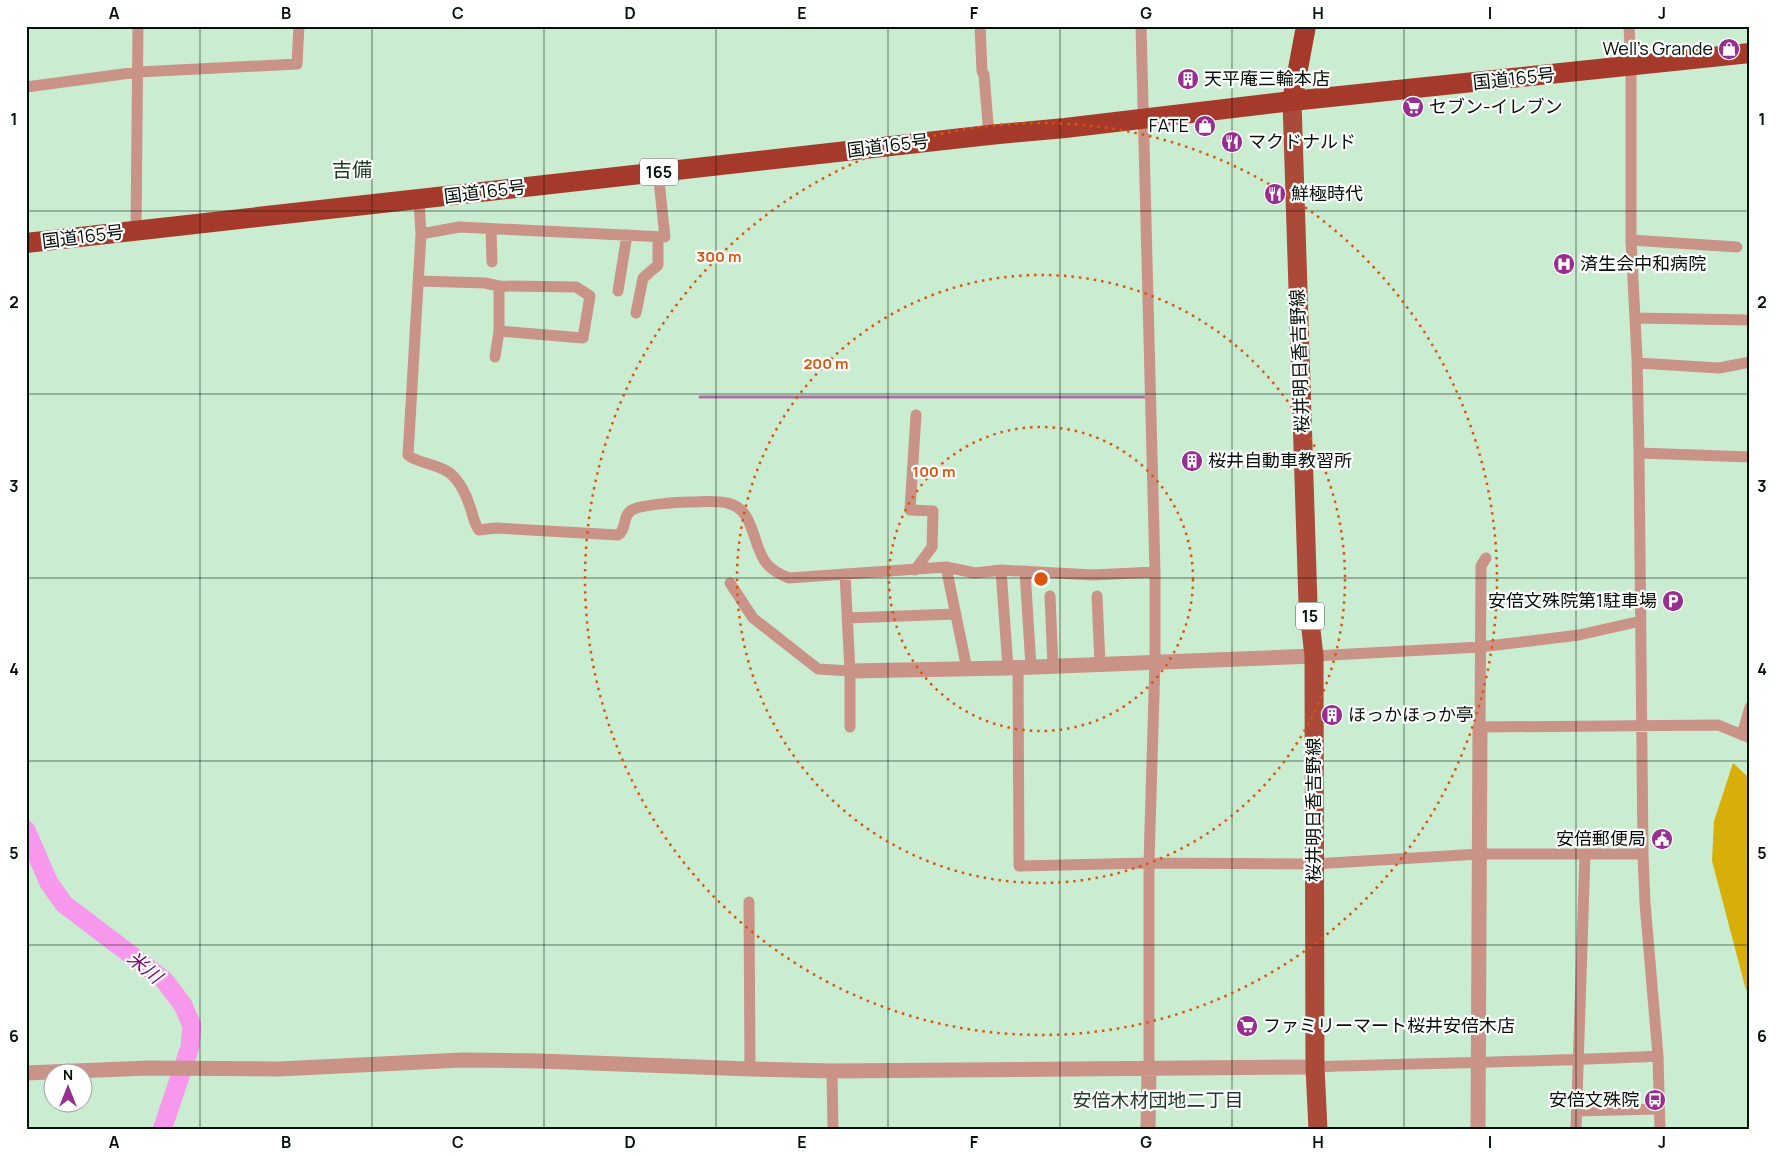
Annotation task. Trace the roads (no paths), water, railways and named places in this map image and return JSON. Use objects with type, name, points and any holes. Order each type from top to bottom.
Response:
[{"type":"highway","points":[[1292,102],[1306,26]]},
{"type":"highway","name":"国道165号","points":[[26,243],[989,135],[1750,53]]},
{"type":"main road","name":"桜井明日香吉野線","points":[[1292,102],[1308,604],[1314,656],[1315,1067],[1318,1130]]},
{"type":"street","points":[[136,230],[138,26]]},
{"type":"street","points":[[26,87],[138,72],[297,64],[299,26]]},
{"type":"street","points":[[980,26],[982,72],[984,75],[989,135]]},
{"type":"street","points":[[1141,26],[1155,572],[1155,661],[1149,863],[1148,1130]]},
{"type":"street","points":[[1629,26],[1631,66],[1631,240],[1638,363],[1641,727],[1645,903],[1658,1056],[1660,1130]]},
{"type":"street","points":[[421,234],[459,227],[664,237],[658,172]]},
{"type":"street","points":[[419,200],[421,234],[419,281],[408,455],[414,460],[424,461],[437,466],[450,474],[463,489],[475,524],[479,530],[496,528],[618,535],[622,531],[626,516],[633,508],[681,502],[726,502],[747,516],[761,555],[768,566],[789,578],[946,567],[975,573],[1001,570],[1092,575],[1155,572]]},
{"type":"street","points":[[491,229],[492,262]]},
{"type":"street","points":[[618,291],[627,235]]},
{"type":"street","points":[[636,313],[643,278],[658,265],[658,237]]},
{"type":"street","points":[[1631,240],[1737,247]]},
{"type":"street","points":[[419,281],[576,288],[590,296],[583,338],[499,331]]},
{"type":"street","points":[[495,357],[499,331],[499,286]]},
{"type":"street","points":[[1636,318],[1748,320]]},
{"type":"street","points":[[1638,363],[1719,368],[1750,362]]},
{"type":"street","points":[[915,570],[932,547],[933,511],[910,510],[916,416]]},
{"type":"street","points":[[1639,453],[1750,457]]},
{"type":"street","points":[[1478,1130],[1480,1061],[1478,1031],[1481,566],[1486,558]]},
{"type":"street","points":[[946,567],[967,669]]},
{"type":"street","points":[[1001,570],[1019,667]]},
{"type":"street","points":[[1025,571],[1019,667],[1019,866],[1149,863],[1314,864],[1480,854],[1644,854]]},
{"type":"street","points":[[845,574],[850,671],[850,728]]},
{"type":"street","points":[[730,584],[753,618],[818,669],[850,671],[1053,666],[1314,656],[1480,647],[1578,635],[1641,621]]},
{"type":"street","points":[[1050,596],[1053,666]]},
{"type":"street","points":[[1097,596],[1100,664]]},
{"type":"street","points":[[847,618],[956,614]]},
{"type":"street","points":[[1480,727],[1718,725],[1746,736],[1750,707]]},
{"type":"street","points":[[1576,1130],[1585,854]]},
{"type":"street","points":[[749,902],[750,1069]]},
{"type":"street","points":[[26,1073],[148,1068],[279,1069],[472,1060],[540,1060],[832,1071],[1315,1067],[1658,1056]]},
{"type":"street","points":[[832,1071],[833,1130]]},
{"type":"street","points":[[1577,1111],[1658,1109]]},
{"type":"waterway","points":[[700,397],[1144,397]]},
{"type":"waterway","name":"米川","points":[[26,830],[49,883],[64,904],[164,980],[183,1005],[192,1026],[190,1047],[162,1130]]},
{"type":"place","name":"Well's Grande","points":[[1729,49]]},
{"type":"place","name":"天平庵三輪本店","points":[[1188,79]]},
{"type":"place","name":"セブン-イレブン","points":[[1413,107]]},
{"type":"place","name":"FATE","points":[[1205,126]]},
{"type":"place","name":"マクドナルド","points":[[1232,142]]},
{"type":"place","name":"鮮極時代","points":[[1275,194]]},
{"type":"place","name":"済生会中和病院","points":[[1564,264]]},
{"type":"place","name":"桜井自動車教習所","points":[[1192,461]]},
{"type":"place","name":"安倍文殊院第1駐車場","points":[[1673,601]]},
{"type":"place","name":"ほっかほっか亭","points":[[1332,715]]},
{"type":"place","name":"安倍郵便局","points":[[1662,839]]},
{"type":"place","name":"ファミリーマート桜井安倍木店","points":[[1247,1026]]},
{"type":"place","name":"安倍文殊院","points":[[1655,1100]]},
{"type":"district","name":"吉備","points":[[352,170]]},
{"type":"district","name":"安倍木材団地二丁目","points":[[1158,1100]]}]
